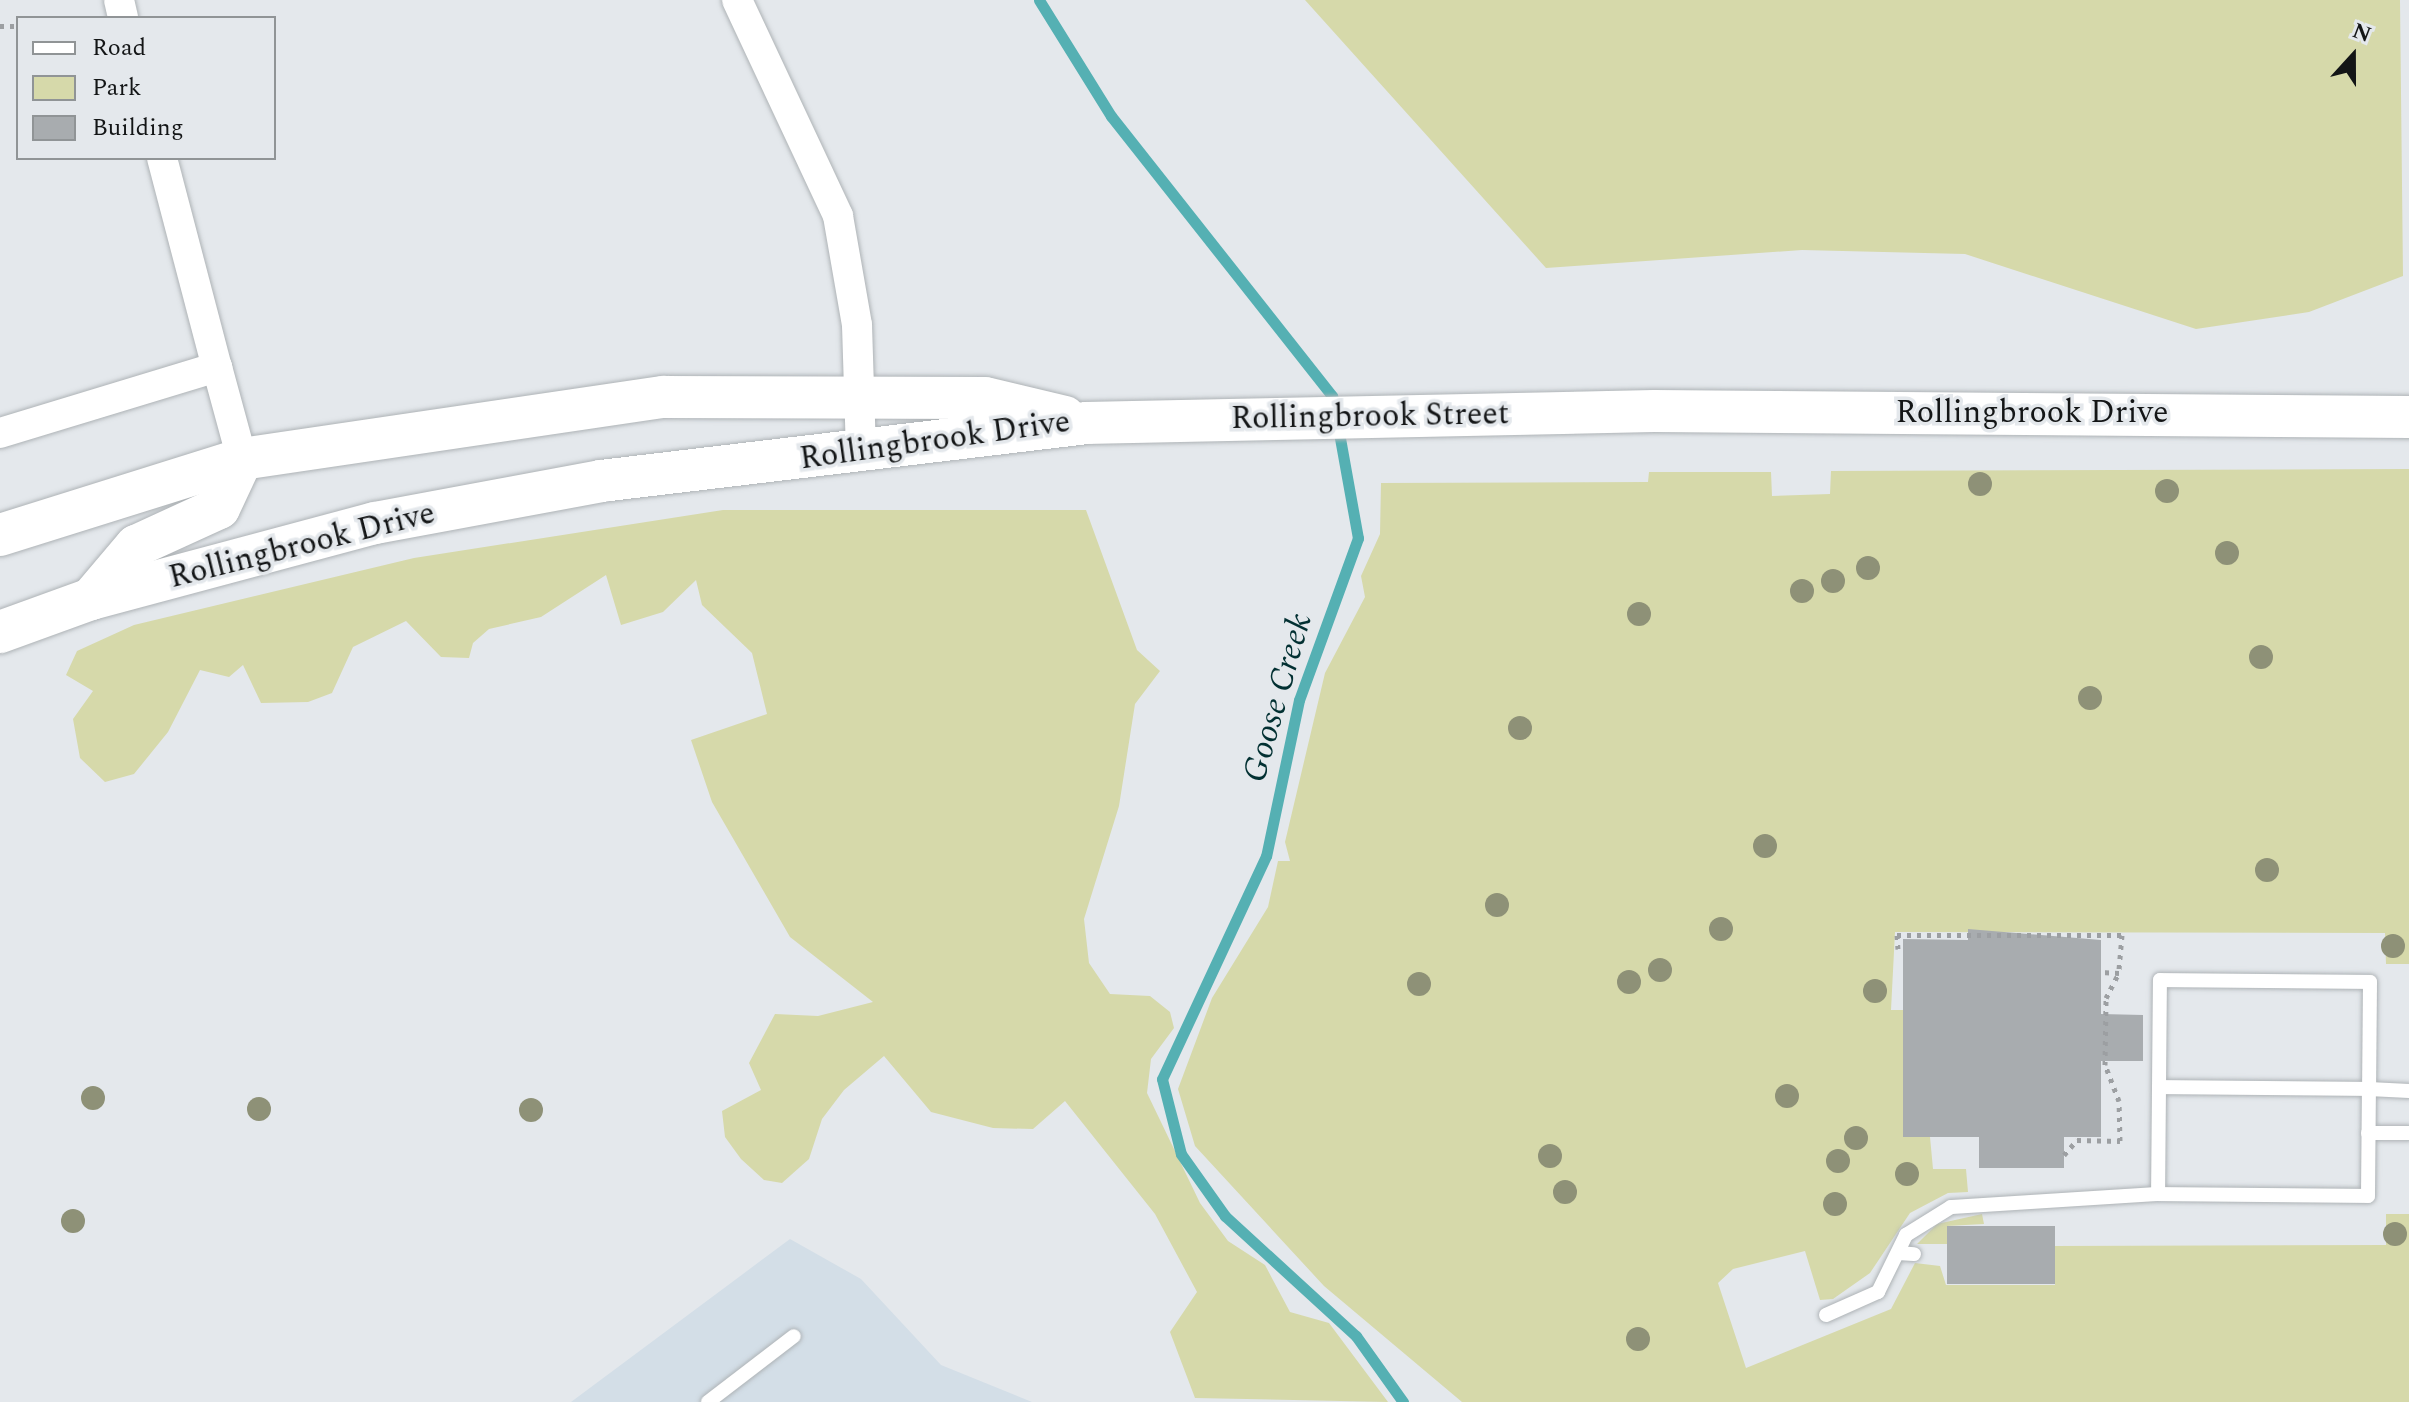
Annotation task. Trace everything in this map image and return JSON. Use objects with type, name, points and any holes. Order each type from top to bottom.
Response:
[{"type":"main road","name":"Rollingbrook Drive","points":[[0,535],[242,459],[663,397],[860,394],[985,398],[1085,423]]},
{"type":"main road","name":"Rollingbrook Drive","points":[[1654,411],[2409,417]]},
{"type":"main road","name":"Rollingbrook Street","points":[[1085,423],[1654,411]]},
{"type":"main road","name":"Rollingbrook Drive","points":[[0,632],[91,599],[450,509],[601,481],[861,454],[1085,423]]},
{"type":"main road","points":[[91,599],[136,546],[219,508],[242,459]]},
{"type":"street","points":[[737,0],[838,216],[860,394],[861,454]]},
{"type":"street","points":[[163,160],[242,459]]},
{"type":"street","points":[[0,433],[217,367]]},
{"type":"lane","points":[[1826,1315],[1878,1292],[1898,1253],[1924,1218],[1951,1207],[2158,1194],[2368,1196],[2370,982],[2160,980],[2158,1194]]},
{"type":"lane","points":[[2159,1087],[2409,1091]]},
{"type":"lane","points":[[2368,1133],[2409,1133]]},
{"type":"lane","points":[[1898,1253],[1914,1254]]},
{"type":"lane","points":[[708,1402],[794,1336]]},
{"type":"path","points":[[1898,949],[1897,935],[2122,935],[2119,973],[2106,998],[2105,1065],[2119,1101],[2120,1141],[2077,1140],[2064,1155]]},
{"type":"path","points":[[2101,972],[2119,973]]},
{"type":"shaded area","points":[[790,1239],[861,1279],[941,1365],[1032,1402],[571,1402]]},
{"type":"green space","points":[[1305,0],[2400,0],[2403,276],[2309,312],[2196,329],[1965,254],[1802,250],[1546,268]]},
{"type":"green space","points":[[2409,469],[2409,964],[2386,964],[2385,933],[1895,932],[1891,1010],[1903,1010],[1903,1137],[1930,1137],[1933,1169],[1966,1169],[1968,1192],[1948,1193],[1910,1213],[1870,1273],[1833,1299],[1820,1300],[1805,1251],[1733,1269],[1718,1283],[1746,1368],[1891,1309],[1915,1263],[1940,1266],[1946,1285],[2055,1285],[2055,1246],[2386,1245],[2386,1214],[2409,1214],[2409,1402],[1462,1402],[1324,1286],[1195,1146],[1178,1089],[1212,998],[1268,907],[1278,861],[1290,861],[1285,842],[1325,673],[1365,597],[1361,576],[1380,534],[1381,483],[1648,482],[1649,472],[1771,472],[1772,496],[1830,494],[1831,471]]},
{"type":"green space","points":[[723,510],[1086,510],[1137,650],[1160,671],[1135,704],[1119,806],[1084,919],[1089,963],[1110,994],[1150,996],[1170,1012],[1174,1028],[1151,1059],[1147,1093],[1200,1203],[1228,1241],[1265,1265],[1290,1312],[1329,1323],[1388,1402],[1195,1398],[1170,1332],[1197,1292],[1155,1214],[1065,1101],[1033,1129],[993,1128],[931,1112],[884,1056],[844,1090],[822,1119],[809,1159],[782,1183],[764,1180],[741,1159],[725,1137],[722,1111],[761,1090],[749,1063],[775,1014],[818,1016],[873,1002],[790,937],[712,802],[691,740],[767,714],[752,653],[702,605],[696,580],[663,612],[621,625],[606,575],[541,617],[489,629],[473,643],[469,658],[441,657],[406,621],[353,647],[332,693],[308,702],[261,703],[243,665],[229,677],[200,670],[168,732],[134,774],[105,782],[80,758],[73,719],[93,691],[66,675],[77,651],[134,625],[414,558]]},
{"type":"green space","points":[[1982,1214],[1984,1224],[1947,1226],[1947,1244],[1917,1244],[1937,1224]]},
{"type":"building","points":[[1968,929],[2101,940],[2101,1014],[2143,1015],[2143,1061],[2101,1061],[2101,1137],[2064,1137],[2064,1168],[1979,1168],[1979,1137],[1903,1137],[1903,939],[1968,940]]},
{"type":"building","points":[[1947,1226],[2055,1226],[2055,1284],[1947,1284]]},
{"type":"waterway","name":"Goose Creek","points":[[1039,0],[1111,116],[1332,396],[1335,410]]},
{"type":"waterway","name":"Goose Creek","points":[[1338,427],[1358,538],[1299,700],[1266,856],[1162,1079],[1181,1154],[1225,1216],[1356,1336],[1403,1402]]}]
